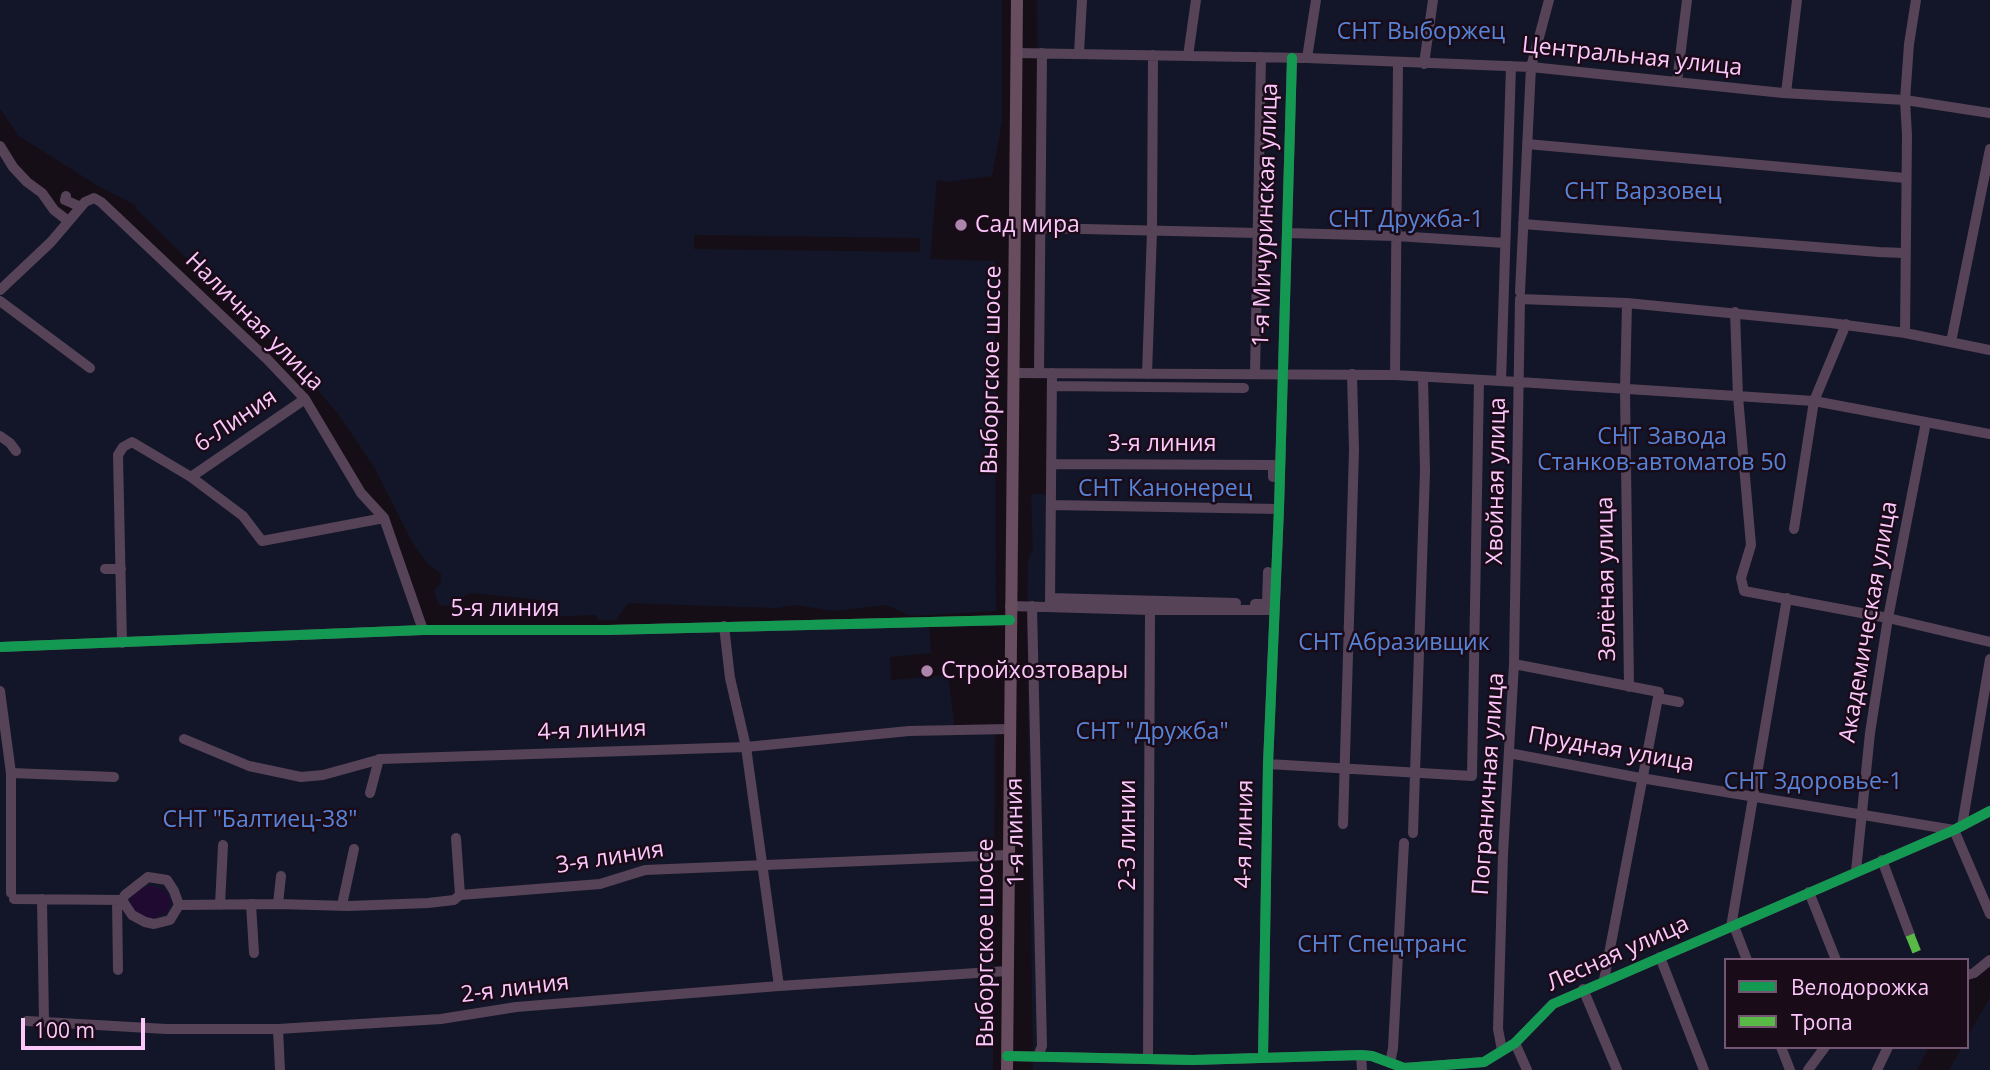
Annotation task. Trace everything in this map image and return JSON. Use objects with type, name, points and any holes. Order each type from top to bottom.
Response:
[{"type":"main road","name":"Выборгское шоссе","points":[[1007,1070],[1017,0]]},
{"type":"street","points":[[1079,54],[1082,0]]},
{"type":"street","points":[[1188,56],[1196,0]]},
{"type":"street","points":[[1307,58],[1316,0]]},
{"type":"street","points":[[1424,64],[1433,0]]},
{"type":"street","points":[[1531,67],[1549,0]]},
{"type":"street","points":[[1677,82],[1687,0]]},
{"type":"street","points":[[1786,93],[1797,0]]},
{"type":"street","points":[[1905,333],[1905,100],[1909,44],[1916,0]]},
{"type":"street","name":"Центральная улица","points":[[1016,53],[1307,58],[1531,67],[1786,93],[1905,100],[1990,113]]},
{"type":"street","points":[[1039,373],[1042,53]]},
{"type":"street","points":[[1147,374],[1152,231],[1153,55]]},
{"type":"street","points":[[1255,374],[1261,58]]},
{"type":"street","name":"1-я Мичуринская улица","points":[[1276,509],[1283,374],[1292,58]]},
{"type":"street","points":[[1395,375],[1398,63]]},
{"type":"street","points":[[1501,381],[1511,66]]},
{"type":"street","name":"Хвойная улица","points":[[1514,664],[1520,296],[1531,67]]},
{"type":"street","points":[[1527,144],[1905,178]]},
{"type":"street","points":[[0,146],[13,167],[37,188],[54,210],[75,214]]},
{"type":"street","points":[[1951,342],[1990,149]]},
{"type":"street","points":[[66,196],[65,200],[75,214]]},
{"type":"street","name":"Наличная улица","points":[[75,214],[85,202],[94,198],[116,215],[265,357],[305,400],[361,493],[384,518],[423,630]]},
{"type":"street","points":[[0,290],[51,242],[75,214]]},
{"type":"street","points":[[1523,224],[1904,253]]},
{"type":"street","points":[[1040,229],[1258,233]]},
{"type":"street","points":[[1287,233],[1505,243]]},
{"type":"street","points":[[1520,296],[1735,312],[1846,324],[1990,350]]},
{"type":"street","points":[[0,301],[90,368]]},
{"type":"street","name":"Зелёная улица","points":[[1628,303],[1625,390],[1629,687]]},
{"type":"street","points":[[1735,312],[1738,397],[1751,545],[1741,578],[1744,591],[1888,618],[1990,642]]},
{"type":"street","points":[[1794,529],[1814,401],[1846,324]]},
{"type":"street","points":[[1013,373],[1352,374],[1519,382],[1814,401],[1990,434]]},
{"type":"street","points":[[1050,602],[1052,373]]},
{"type":"street","points":[[1343,824],[1354,450],[1352,374]]},
{"type":"street","points":[[1413,832],[1425,471],[1423,377]]},
{"type":"street","points":[[1268,764],[1472,776],[1479,380]]},
{"type":"street","points":[[1052,386],[1244,388]]},
{"type":"street","name":"6-Линия","points":[[191,477],[305,400]]},
{"type":"street","name":"Академическая улица","points":[[1856,872],[1870,733],[1888,618],[1926,422]]},
{"type":"street","points":[[0,436],[16,451]]},
{"type":"street","points":[[122,643],[118,455],[122,447],[132,442],[191,477],[243,516],[262,541],[384,518]]},
{"type":"street","name":"3-я линия","points":[[1051,464],[1273,465],[1276,509]]},
{"type":"street","points":[[1051,505],[1276,509]]},
{"type":"street","name":"4-я линия","points":[[1262,1058],[1276,509]]},
{"type":"street","points":[[105,569],[121,569]]},
{"type":"street","points":[[1010,606],[1032,606],[1050,602],[1267,604],[1268,572]]},
{"type":"street","points":[[1746,958],[1732,927],[1787,598]]},
{"type":"street","points":[[1050,602],[1150,610],[1274,610]]},
{"type":"street","name":"1-я линия","points":[[1032,606],[1042,1046],[1038,1056]]},
{"type":"street","name":"2-3 линии","points":[[1148,1059],[1150,610]]},
{"type":"street","name":"5-я линия","points":[[0,647],[423,630],[599,630],[1010,620]]},
{"type":"street","points":[[724,626],[730,678],[746,747],[779,986]]},
{"type":"street","points":[[1990,659],[1958,828],[1990,914]]},
{"type":"street","name":"Пограничная улица","points":[[1502,1050],[1498,1029],[1503,854],[1514,664],[1629,687],[1679,702]]},
{"type":"street","points":[[0,691],[7,767],[5,850],[13,896],[119,900],[148,877],[167,880],[179,905],[170,920],[154,924],[132,915],[119,900]]},
{"type":"street","points":[[1604,980],[1658,695]]},
{"type":"street","name":"4-я линия","points":[[184,739],[249,766],[301,777],[323,775],[379,759],[746,747],[909,731],[1009,729]]},
{"type":"street","name":"Прудная улица","points":[[1509,753],[1643,778],[1958,828]]},
{"type":"street","points":[[370,793],[379,759]]},
{"type":"street","points":[[7,767],[114,777]]},
{"type":"street","name":"Лесная улица","points":[[1007,1056],[1038,1056],[1113,1064],[1148,1059],[1193,1065],[1262,1058],[1276,1064],[1361,1055],[1372,1056],[1404,1068],[1438,1068],[1484,1062],[1515,1043],[1553,1003],[1958,828],[1990,811]]},
{"type":"street","points":[[456,838],[460,895]]},
{"type":"street","points":[[1390,1063],[1394,1048],[1404,843]]},
{"type":"street","points":[[220,905],[223,845]]},
{"type":"street","points":[[342,905],[354,849]]},
{"type":"street","name":"3-я линия","points":[[179,905],[428,903],[454,900],[460,895],[600,884],[645,870],[1007,855]]},
{"type":"street","points":[[1882,860],[1910,935]]},
{"type":"street","points":[[278,904],[282,876]]},
{"type":"street","points":[[1809,892],[1835,958]]},
{"type":"street","points":[[41,899],[44,1022]]},
{"type":"street","points":[[118,971],[119,900]]},
{"type":"street","points":[[251,904],[254,953]]},
{"type":"street","points":[[1660,957],[1704,1070]]},
{"type":"street","points":[[1969,974],[1990,960]]},
{"type":"street","name":"2-я линия","points":[[27,1021],[166,1029],[278,1029],[441,1019],[516,1007],[779,986],[1007,971]]},
{"type":"street","points":[[1583,989],[1617,1070]]},
{"type":"street","points":[[278,1029],[281,1070]]},
{"type":"street","points":[[1515,1043],[1527,1070]]},
{"type":"street","points":[[1782,1049],[1790,1070]]},
{"type":"street","points":[[1808,1070],[1824,1049]]},
{"type":"street","points":[[1877,1070],[1887,1049]]},
{"type":"street","points":[[1361,1055],[1362,1070]]},
{"type":"green space","points":[[0,0],[1002,0],[1002,122],[992,176],[947,182],[937,180],[930,259],[995,261],[996,611],[911,616],[886,605],[834,611],[795,605],[777,608],[628,603],[616,620],[598,620],[596,615],[543,617],[542,600],[470,593],[450,606],[439,605],[434,591],[441,582],[441,574],[428,564],[412,542],[374,467],[339,415],[320,393],[312,377],[283,352],[137,210],[135,205],[98,186],[19,136],[0,109]],"holes":[[[694,235],[920,238],[920,252],[694,249]]]},
{"type":"green space","points":[[1037,0],[1990,0],[1990,953],[1969,970],[1969,958],[1724,958],[1724,1049],[1928,1049],[1917,1070],[1033,1070],[1027,621],[1028,560],[1033,550],[1031,494],[1050,495],[1052,381],[1041,373]]},
{"type":"green space","name":"СНТ \"Балтиец-38\"","points":[[0,146],[69,222],[94,198],[305,399],[384,518],[423,630],[929,623],[931,653],[890,657],[891,680],[948,675],[955,730],[995,729],[993,1070],[0,1070]]},
{"type":"green space","points":[[1990,997],[1990,1070],[1949,1070],[1961,1049],[1969,1049],[1969,1034]]},
{"type":"shaded area","points":[[150,885],[165,891],[171,901],[167,912],[151,920],[134,914],[129,902],[136,890]]},
{"type":"marked path","points":[[1910,935],[1919,958]]},
{"type":"cycle path","points":[[1263,1058],[1268,764],[1279,509],[1292,58]]},
{"type":"cycle path","points":[[0,647],[423,630],[607,630],[1010,620]]},
{"type":"cycle path","points":[[1007,1056],[1193,1060],[1361,1055],[1372,1056],[1404,1068],[1484,1062],[1515,1043],[1553,1004],[1954,830],[1990,811]]},
{"type":"place","name":"Сад мира","points":[[961,225]]},
{"type":"place","name":"Стройхозтовары","points":[[927,671]]},
{"type":"park label","name":"СНТ Выборжец","points":[[1421,32]]},
{"type":"park label","name":"СНТ Варзовец","points":[[1643,192]]},
{"type":"park label","name":"СНТ Дружба-1","points":[[1406,220]]},
{"type":"park label","name":"СНТ Завода Станков-автоматов 50","points":[[1662,450]]},
{"type":"park label","name":"СНТ Канонерец","points":[[1165,489]]},
{"type":"park label","name":"СНТ Абразивщик","points":[[1394,643]]},
{"type":"park label","name":"СНТ \"Дружба\"","points":[[1152,732]]},
{"type":"park label","name":"СНТ Здоровье-1","points":[[1813,782]]},
{"type":"park label","name":"СНТ Спецтранс","points":[[1382,945]]}]
